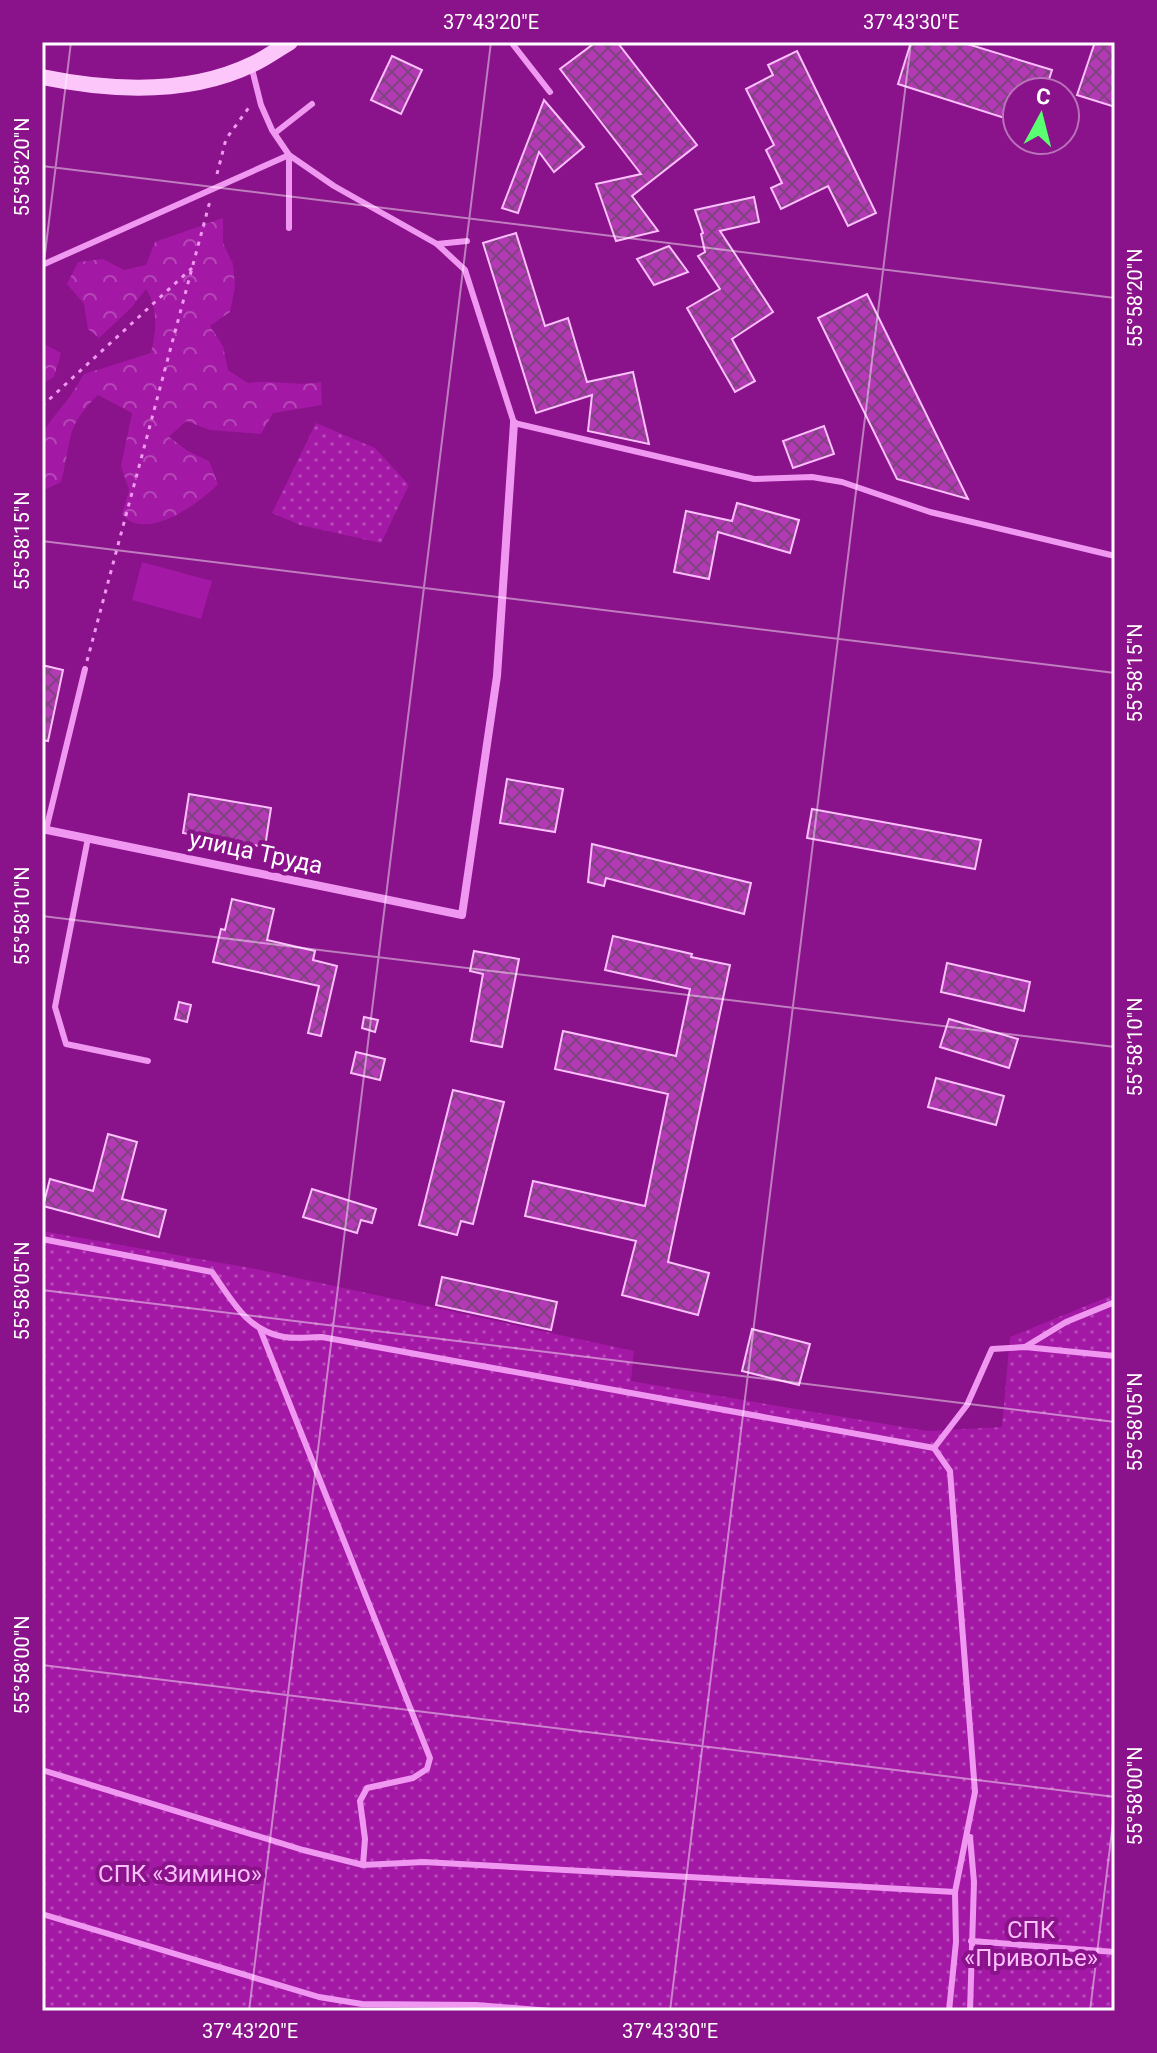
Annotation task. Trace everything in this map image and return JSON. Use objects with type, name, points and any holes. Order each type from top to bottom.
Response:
[{"type":"main road","points":[[42,77],[125,88],[165,87],[251,65],[290,42]]},
{"type":"street","name":"улица Труда","points":[[44,830],[462,915],[497,676],[514,423]]},
{"type":"lane","points":[[511,42],[550,92]]},
{"type":"lane","points":[[251,65],[261,105],[289,155],[334,186],[437,244],[465,270],[514,423],[754,479],[812,477],[842,482],[930,512],[1115,556]]},
{"type":"lane","points":[[275,133],[312,104]]},
{"type":"lane","points":[[42,265],[289,155]]},
{"type":"lane","points":[[289,155],[289,228]]},
{"type":"lane","points":[[437,244],[467,241]]},
{"type":"lane","points":[[44,830],[85,669]]},
{"type":"lane","points":[[88,838],[55,1007],[66,1044],[148,1061]]},
{"type":"lane","points":[[42,1239],[212,1272],[242,1315],[260,1329],[284,1337],[322,1337],[934,1448],[950,1471],[975,1792],[955,1892],[956,1942],[949,2011]]},
{"type":"lane","points":[[1025,1347],[1066,1322],[1115,1302]]},
{"type":"lane","points":[[260,1329],[430,1758],[427,1769],[413,1778],[367,1788],[360,1801],[365,1839],[363,1865]]},
{"type":"lane","points":[[934,1448],[967,1405],[992,1349],[1025,1347],[1115,1356]]},
{"type":"lane","points":[[42,1770],[303,1850],[363,1865],[424,1862],[955,1892]]},
{"type":"lane","points":[[969,1829],[974,1882],[970,2011]]},
{"type":"lane","points":[[42,1914],[319,1997],[362,2004],[476,2005],[551,2011]]},
{"type":"lane","points":[[971,1941],[1115,1952]]},
{"type":"path","points":[[85,669],[226,139],[258,94]]},
{"type":"path","points":[[42,406],[192,268]]},
{"type":"green space","points":[[223,218],[223,243],[233,264],[235,287],[230,312],[210,326],[223,346],[228,370],[248,383],[321,382],[322,405],[273,413],[261,434],[210,430],[186,421],[169,437],[209,461],[218,484],[178,514],[166,520],[142,524],[122,514],[129,490],[121,466],[132,413],[98,395],[74,426],[61,482],[42,491],[42,432],[84,374],[151,353],[154,336],[155,312],[146,289],[99,338],[88,329],[84,304],[67,284],[78,262],[103,259],[124,270],[146,265],[155,242]]},
{"type":"green space","points":[[42,343],[61,353],[54,377],[42,384]]},
{"type":"green space","points":[[316,423],[375,448],[409,485],[381,543],[300,525],[272,513]]},
{"type":"green space","points":[[142,562],[212,581],[201,619],[132,600]]},
{"type":"green space","points":[[42,1231],[256,1269],[634,1351],[631,1381],[927,1431],[1002,1427],[1010,1337],[1115,1294],[1115,2011],[42,2011]]},
{"type":"building","points":[[596,42],[617,42],[697,145],[632,196],[658,231],[616,241],[596,184],[641,174],[560,69]]},
{"type":"building","points":[[911,42],[961,42],[1052,70],[1050,76],[1001,76],[1001,117],[898,84]]},
{"type":"building","points":[[1095,42],[1115,42],[1115,107],[1081,96],[1081,83]]},
{"type":"building","points":[[797,51],[876,213],[848,226],[828,186],[781,209],[771,188],[782,183],[766,150],[774,145],[746,89],[773,75],[768,65]]},
{"type":"building","points":[[392,56],[422,70],[401,114],[371,100]]},
{"type":"building","points":[[544,100],[584,147],[554,172],[539,152],[518,213],[502,208]]},
{"type":"building","points":[[754,197],[759,222],[720,231],[773,312],[732,339],[755,381],[735,392],[687,308],[720,289],[698,256],[705,252],[703,233],[695,210]]},
{"type":"building","points":[[516,233],[545,326],[568,318],[587,382],[633,372],[649,444],[588,431],[592,395],[536,413],[483,243]]},
{"type":"building","points":[[669,246],[688,272],[654,285],[637,259]]},
{"type":"building","points":[[867,294],[968,499],[897,479],[818,318]]},
{"type":"building","points":[[824,426],[834,454],[793,468],[783,441]]},
{"type":"building","points":[[737,503],[799,520],[790,553],[718,532],[709,579],[674,572],[686,511],[732,521]]},
{"type":"building","points":[[42,665],[63,670],[48,741],[42,740]]},
{"type":"building","points":[[507,779],[563,789],[555,832],[500,823]]},
{"type":"building","points":[[189,794],[271,808],[265,847],[183,833]]},
{"type":"building","points":[[812,809],[981,840],[975,869],[807,838]]},
{"type":"building","points":[[592,844],[751,883],[744,914],[606,878],[604,886],[588,882]]},
{"type":"building","points":[[232,899],[274,909],[267,940],[315,951],[313,960],[337,966],[321,1036],[308,1033],[319,986],[213,962]]},
{"type":"building","points":[[613,936],[730,965],[668,1262],[709,1273],[698,1315],[622,1295],[636,1241],[525,1216],[533,1181],[645,1206],[668,1094],[555,1069],[563,1031],[676,1056],[690,989],[605,970]]},
{"type":"building","points":[[474,951],[519,959],[502,1047],[471,1041],[483,974],[470,971]]},
{"type":"building","points":[[947,963],[1030,982],[1024,1011],[941,992]]},
{"type":"building","points":[[179,1002],[191,1005],[187,1022],[175,1019]]},
{"type":"building","points":[[364,1017],[378,1020],[375,1032],[362,1028]]},
{"type":"building","points":[[949,1019],[1018,1039],[1009,1068],[940,1047]]},
{"type":"building","points":[[356,1052],[385,1059],[380,1080],[351,1073]]},
{"type":"building","points":[[936,1078],[1004,1096],[996,1125],[928,1107]]},
{"type":"building","points":[[453,1090],[504,1102],[473,1224],[461,1221],[457,1235],[419,1225]]},
{"type":"building","points":[[108,1134],[137,1142],[122,1199],[166,1210],[159,1237],[43,1206],[50,1179],[93,1191]]},
{"type":"building","points":[[312,1189],[376,1209],[372,1223],[361,1220],[357,1233],[303,1217]]},
{"type":"building","points":[[442,1277],[557,1302],[551,1330],[436,1305]]},
{"type":"building","points":[[752,1329],[810,1344],[799,1385],[742,1371]]},
{"type":"park label","name":"СПК «Зимино»","points":[[180,1874]]},
{"type":"park label","name":"СПК «Приволье»","points":[[1031,1944]]}]
